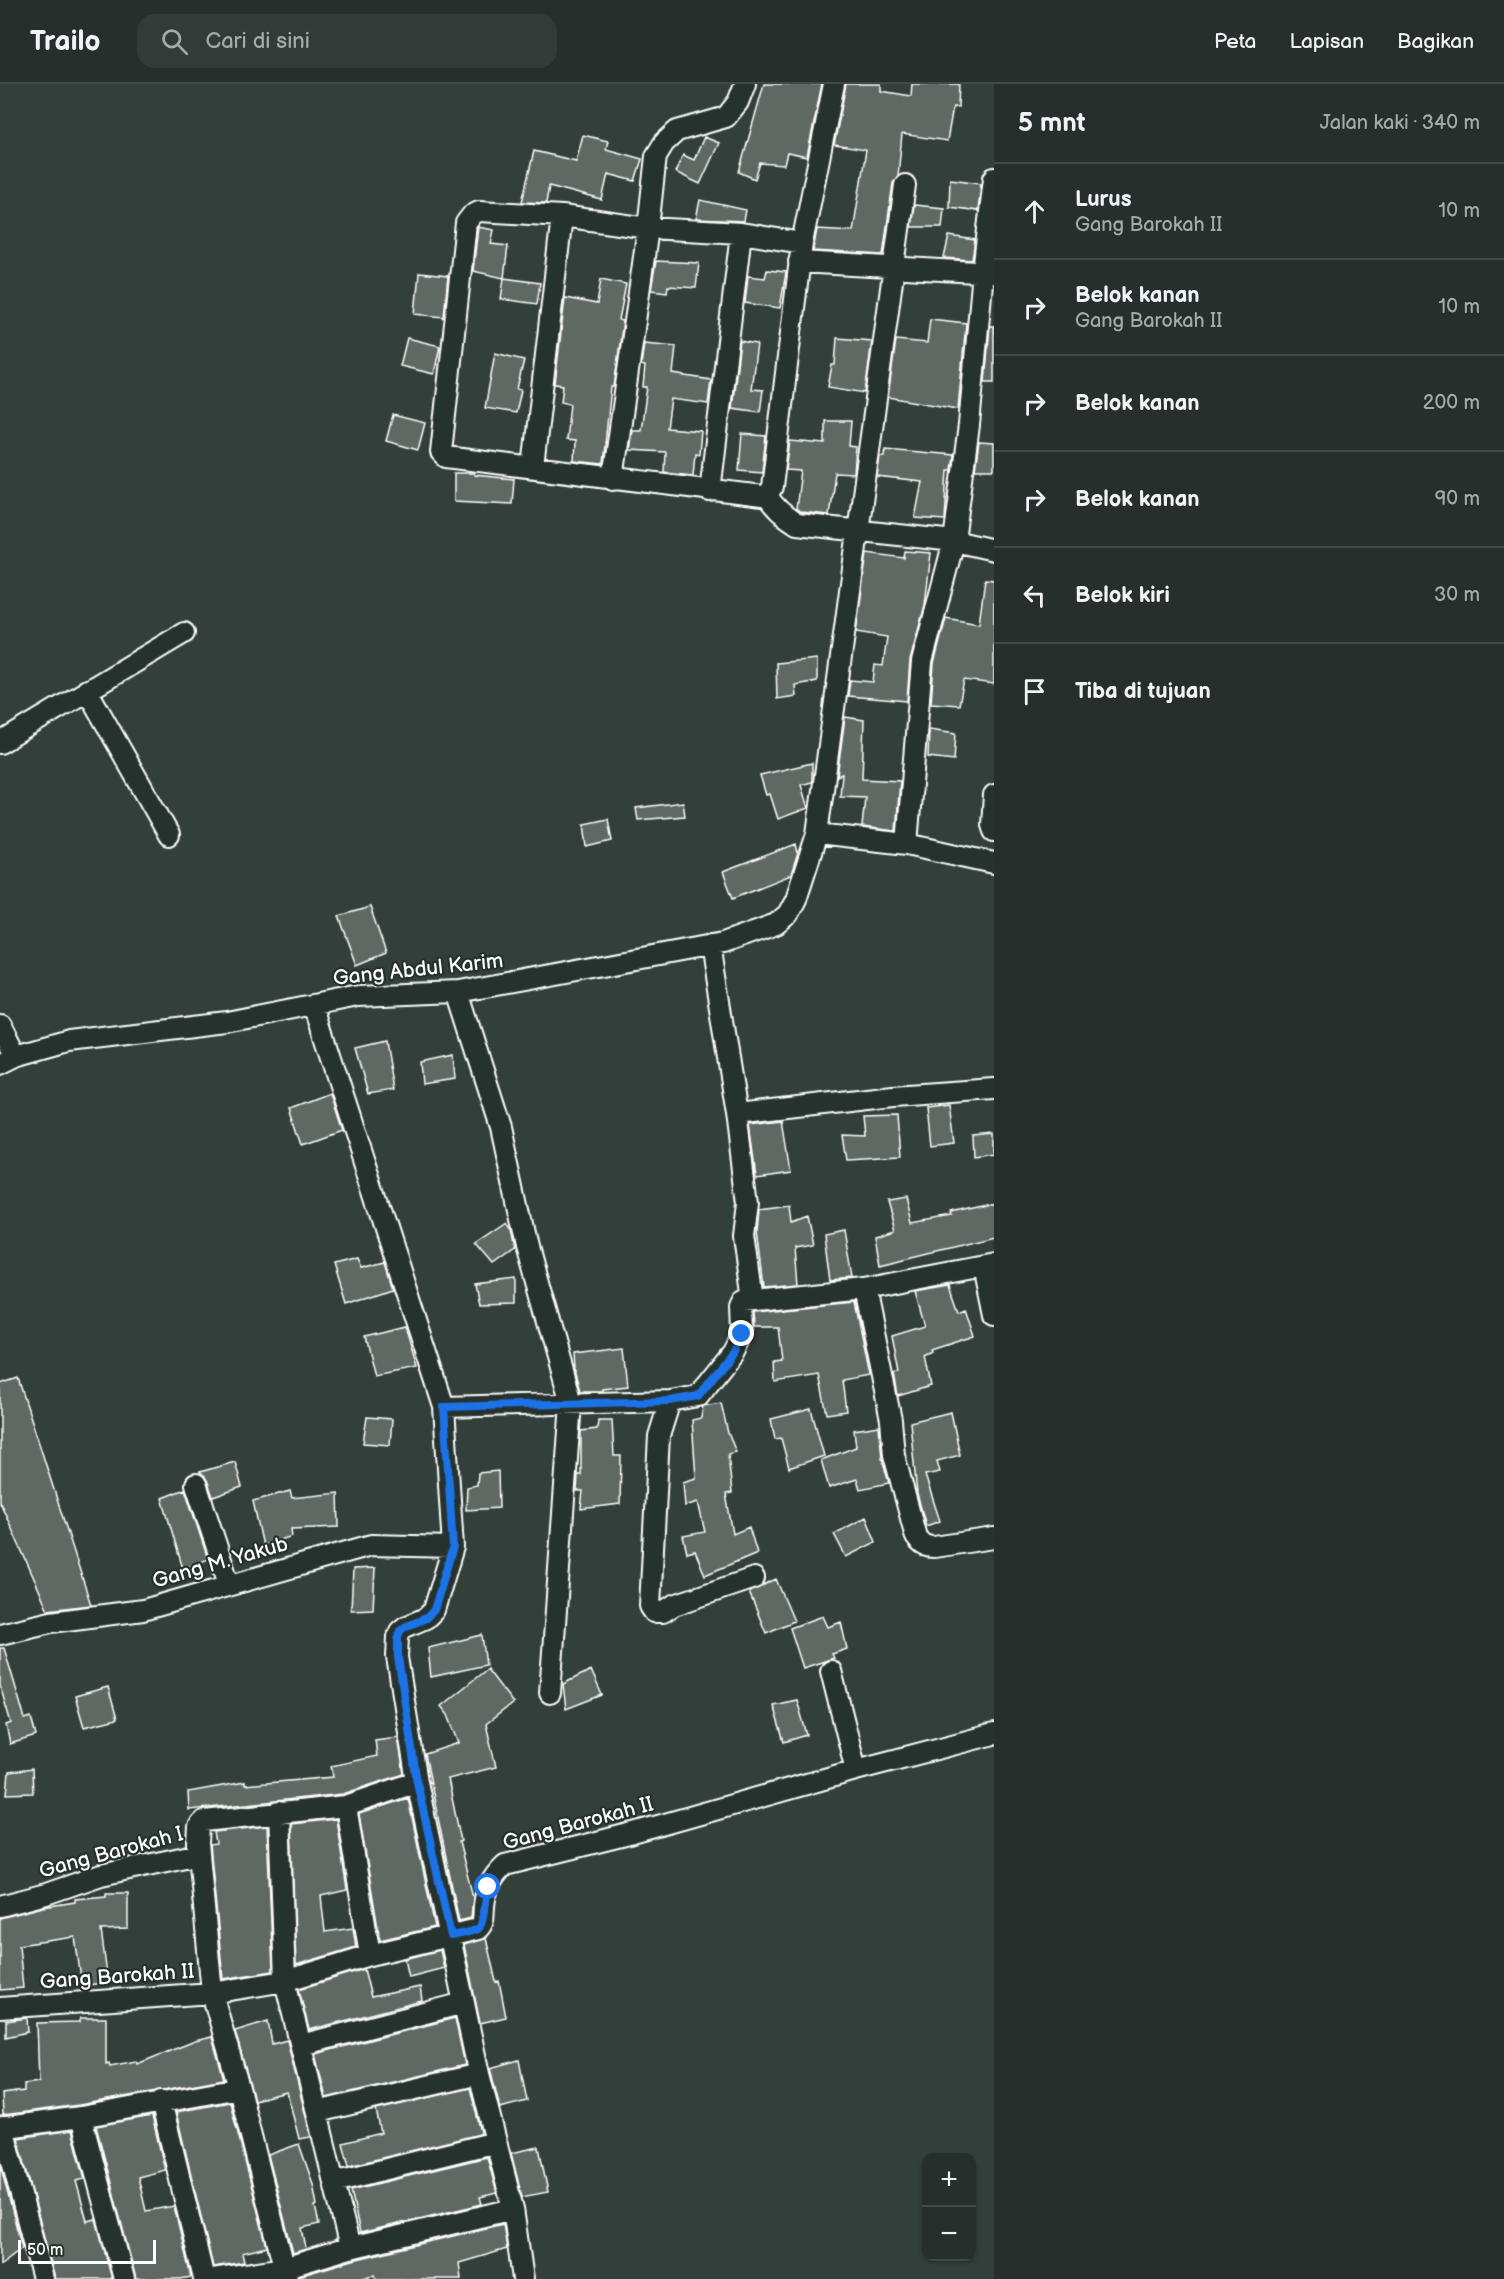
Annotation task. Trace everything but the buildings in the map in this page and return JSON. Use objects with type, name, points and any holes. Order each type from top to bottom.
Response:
[{"type":"street","points":[[613,478],[656,156],[664,142],[677,131],[726,117],[738,102],[745,84]]},
{"type":"street","points":[[834,84],[800,253],[772,487],[767,495],[446,457],[441,452],[466,223],[473,214],[479,211],[562,216],[648,228],[741,233],[800,253],[896,267],[988,272]]},
{"type":"street","points":[[908,844],[922,662],[954,541],[988,272],[994,178]]},
{"type":"street","name":"Gang Abdul Karim","points":[[8,1060],[69,1041],[227,1022],[358,996],[458,992],[723,943],[776,924],[788,914],[796,899],[817,834],[896,267],[905,185]]},
{"type":"street","points":[[533,467],[562,216]]},
{"type":"street","points":[[710,490],[741,233]]},
{"type":"street","points":[[767,495],[778,510],[797,524],[860,529],[954,541],[994,550]]},
{"type":"street","points":[[0,743],[184,633]]},
{"type":"street","points":[[87,690],[169,836]]},
{"type":"street","points":[[994,795],[992,825],[994,831]]},
{"type":"street","points":[[817,834],[908,844],[994,862]]},
{"type":"street","points":[[710,945],[737,1114],[748,1202],[744,1236],[753,1300]]},
{"type":"street","points":[[458,992],[501,1127],[526,1247],[571,1403],[550,1693]]},
{"type":"street","points":[[314,1005],[444,1407],[453,1547],[434,1610],[426,1618],[405,1627],[398,1637],[398,1657],[417,1782],[479,2074],[513,2209],[523,2279]]},
{"type":"street","points":[[0,1025],[8,1060]]},
{"type":"street","points":[[737,1114],[893,1096],[994,1089]]},
{"type":"street","points":[[444,1407],[670,1401],[698,1396],[733,1352],[742,1334],[741,1307],[744,1301],[864,1289],[989,1265],[994,1315]]},
{"type":"street","points":[[864,1289],[891,1419],[894,1455],[916,1536],[920,1543],[934,1548],[994,1538]]},
{"type":"street","points":[[670,1401],[658,1436],[650,1606],[654,1612],[663,1612],[674,1605],[754,1578]]},
{"type":"street","points":[[196,1484],[229,1584]]},
{"type":"street","name":"Gang M. Yakub","points":[[0,1634],[51,1622],[142,1610],[371,1545],[453,1547]]},
{"type":"street","points":[[831,1671],[856,1770]]},
{"type":"street","name":"Gang Barokah II","points":[[0,2008],[212,1992],[285,1981],[370,1955],[478,1929],[482,1925],[488,1887],[495,1874],[505,1865],[633,1833],[994,1734]]},
{"type":"street","points":[[286,2274],[212,1992],[199,1854],[199,1827],[204,1821],[346,1806],[417,1782]]},
{"type":"street","points":[[346,1806],[370,1955]]},
{"type":"street","points":[[279,1812],[285,1981],[350,2248]]},
{"type":"street","name":"Gang Barokah I","points":[[0,1906],[46,1894],[101,1875],[199,1854]]},
{"type":"street","points":[[301,2045],[464,2003]]},
{"type":"street","points":[[317,2112],[479,2074]]},
{"type":"street","points":[[43,2279],[2,2128],[81,2117],[239,2088]]},
{"type":"street","points":[[161,2102],[204,2279]]},
{"type":"street","points":[[81,2117],[124,2279]]},
{"type":"street","points":[[334,2182],[496,2142]]},
{"type":"street","points":[[213,2279],[286,2274],[350,2248],[513,2209]]},
{"type":"route","points":[[488,1887],[482,1925],[478,1929],[451,1936],[417,1782],[398,1657],[400,1631],[426,1618],[434,1610],[453,1547],[444,1407],[670,1401],[698,1396],[733,1352],[742,1334]]}]
